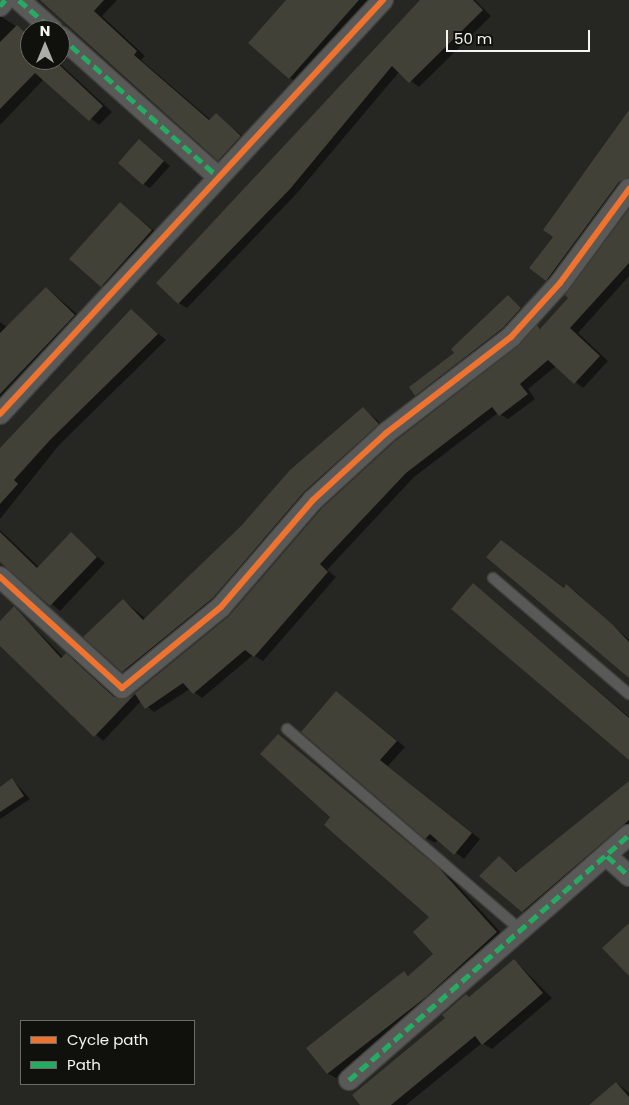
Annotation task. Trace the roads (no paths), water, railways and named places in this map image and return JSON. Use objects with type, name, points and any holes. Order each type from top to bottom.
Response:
[{"type":"street","points":[[0,6],[5,0]]},
{"type":"street","points":[[19,0],[42,20]]},
{"type":"street","points":[[0,414],[217,176],[347,43],[383,0]]},
{"type":"street","points":[[70,45],[217,176]]},
{"type":"street","points":[[0,577],[122,688],[221,608],[314,500],[386,432],[511,336],[560,283],[629,189]]},
{"type":"street","points":[[349,1080],[629,835]]},
{"type":"street","points":[[607,856],[629,876]]},
{"type":"lane","points":[[493,578],[629,694]]},
{"type":"lane","points":[[287,729],[521,930]]}]
